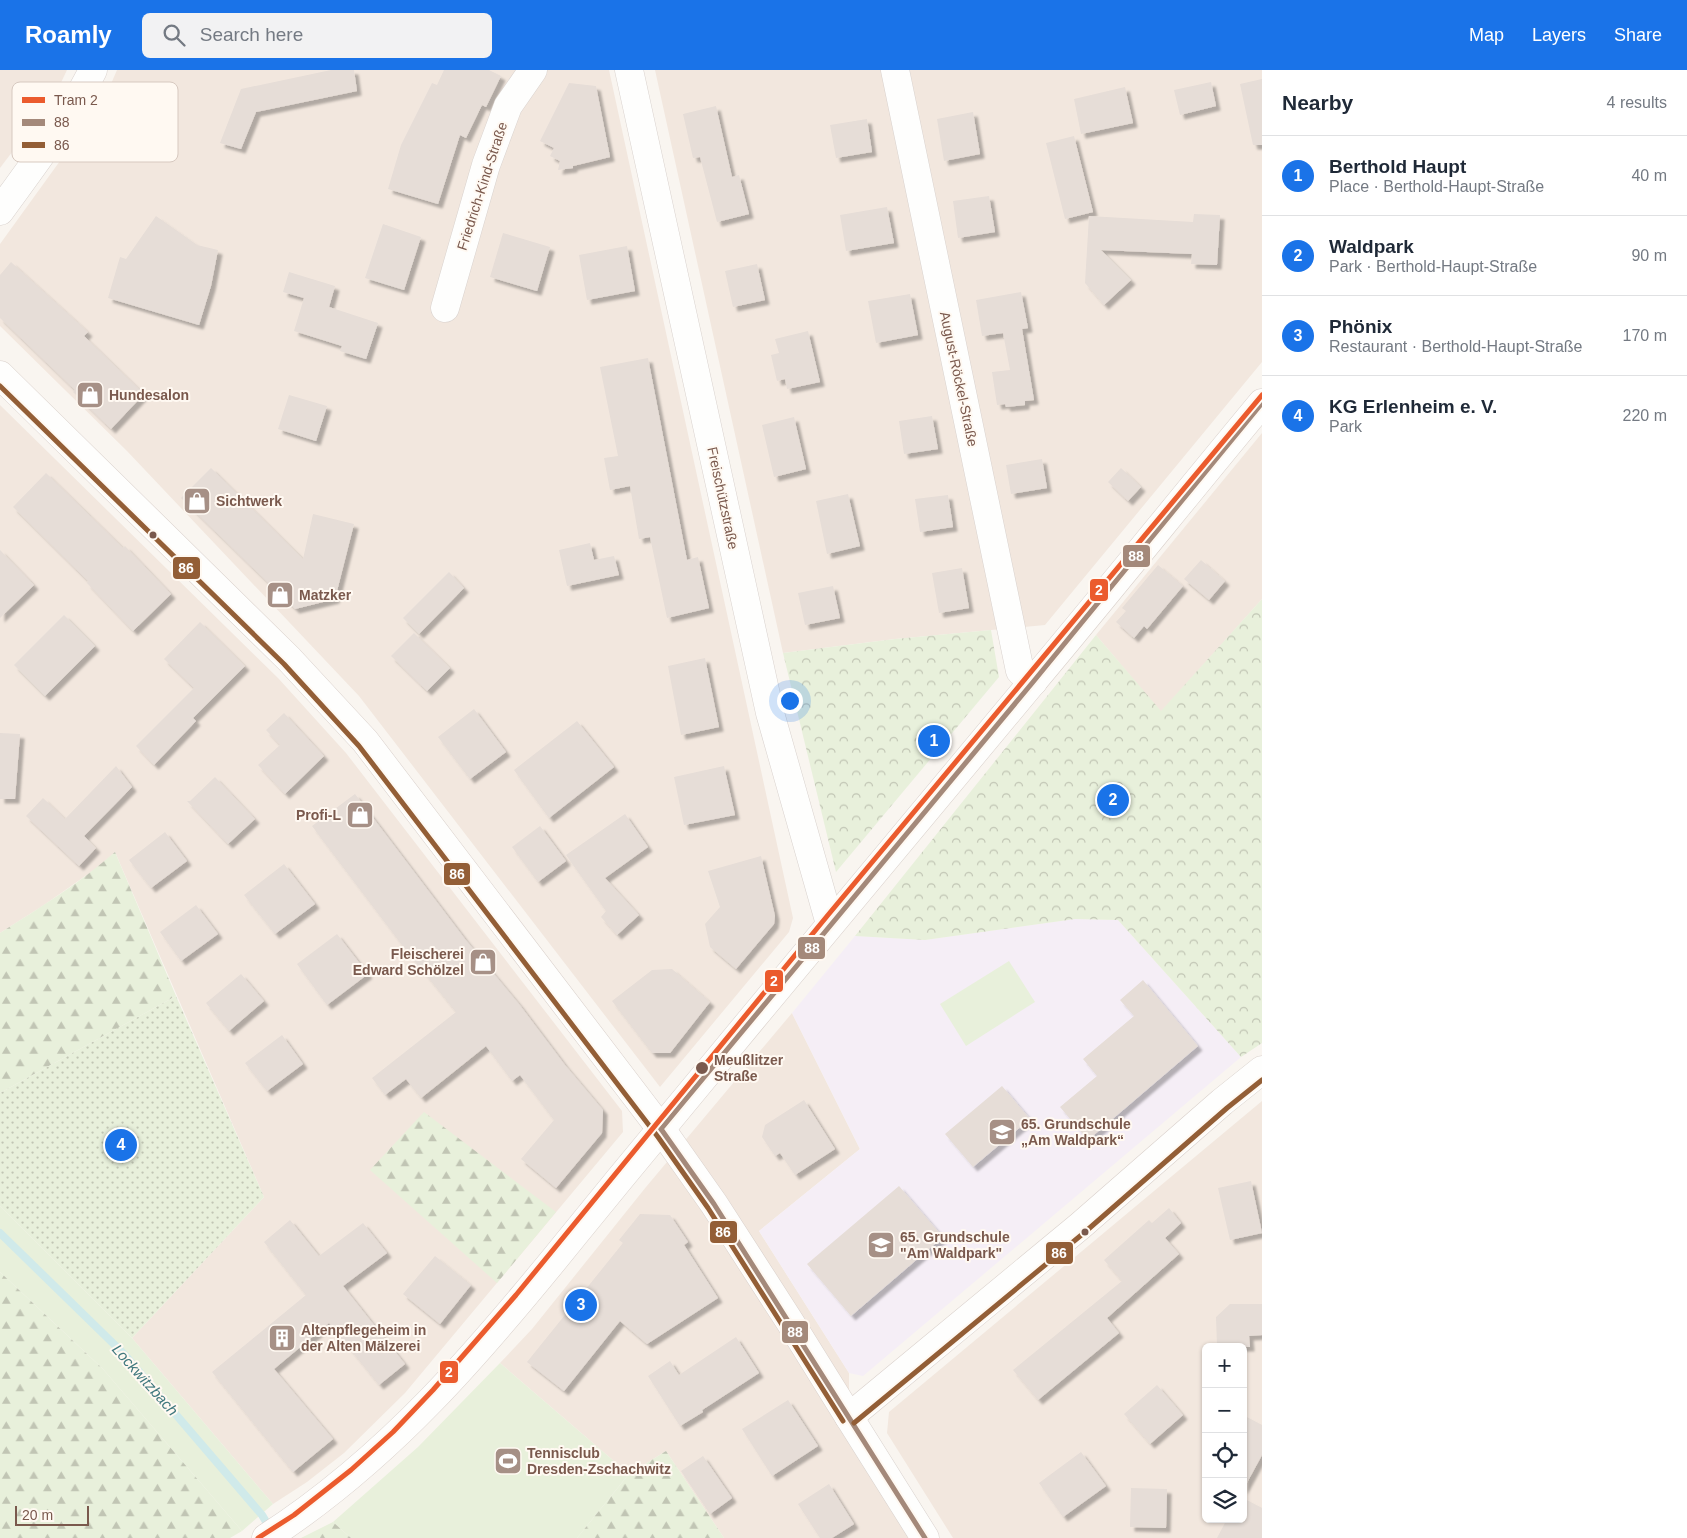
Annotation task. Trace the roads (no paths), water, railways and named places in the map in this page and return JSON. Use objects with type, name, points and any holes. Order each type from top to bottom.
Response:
[{"type":"street","points":[[88,82],[94,70]]},
{"type":"street","name":"Friedrich-Kind-Straße","points":[[445,308],[486,165],[508,106],[533,70]]},
{"type":"street","name":"Freischützstraße","points":[[629,70],[770,713],[830,924]]},
{"type":"street","name":"August-Röckel-Straße","points":[[895,70],[1020,671],[1033,682]]},
{"type":"street","points":[[0,211],[37,162]]},
{"type":"street","points":[[0,375],[289,659],[365,741],[662,1129],[714,1204],[790,1322],[925,1538]]},
{"type":"street","points":[[266,1538],[296,1519],[354,1475],[398,1435],[438,1395],[522,1300],[830,924],[1033,682],[1262,404]]},
{"type":"street","points":[[849,1417],[1080,1226],[1222,1102],[1262,1070]]},
{"type":"waterway","name":"Lockwitzbach","points":[[0,1233],[124,1354],[262,1515],[271,1530]]},
{"type":"tram line","name":"2","points":[[258,1538],[294,1515],[351,1470],[393,1432],[433,1390],[516,1295],[828,915],[1262,395]]},
{"type":"place","name":"Hundesalon","points":[[90,395]]},
{"type":"place","name":"Sichtwerk","points":[[197,501]]},
{"type":"place","name":"Matzker","points":[[280,595]]},
{"type":"place","name":"Berthold Haupt","points":[[934,741]]},
{"type":"place","name":"Waldpark","points":[[1113,800]]},
{"type":"place","name":"Profi-L","points":[[360,815]]},
{"type":"place","name":"Fleischerei Edward Schölzel","points":[[483,962]]},
{"type":"place","name":"Meußlitzer Straße","points":[[702,1068]]},
{"type":"place","name":"65. Grundschule „Am Waldpark“","points":[[1002,1132]]},
{"type":"place","name":"KG Erlenheim e. V.","points":[[121,1145]]},
{"type":"place","name":"65. Grundschule \"Am Waldpark\"","points":[[881,1245]]},
{"type":"place","name":"Phönix","points":[[581,1305]]},
{"type":"place","name":"Altenpflegeheim in der Alten Mälzerei","points":[[282,1338]]},
{"type":"place","name":"Tennisclub Dresden-Zschachwitz","points":[[508,1461]]}]
